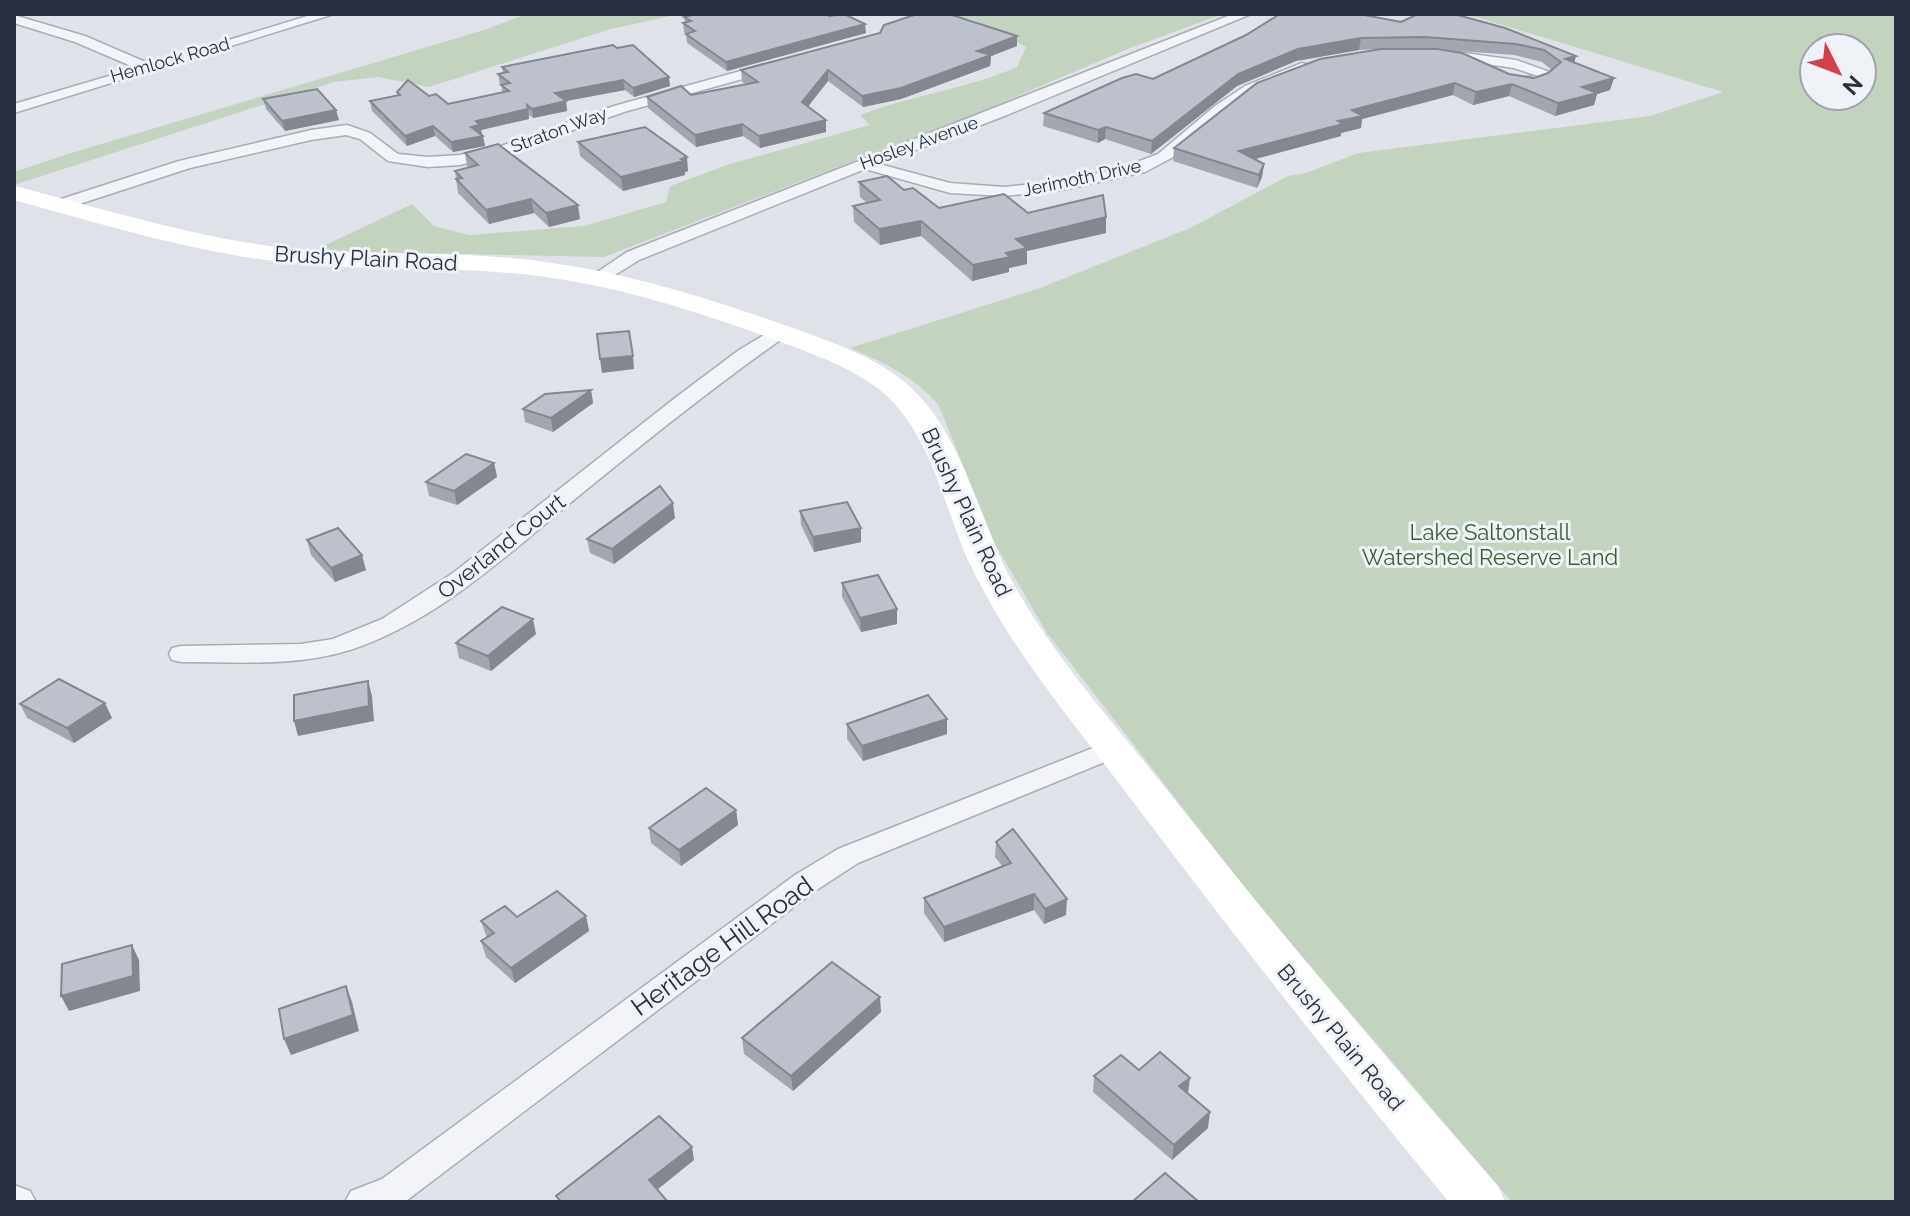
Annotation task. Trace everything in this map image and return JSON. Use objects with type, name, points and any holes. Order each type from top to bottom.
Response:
[{"type":"main road","name":"Brushy Plain Road","points":[[14,193],[219,245],[278,254],[499,265],[596,279],[667,295],[779,332],[856,363],[897,389],[915,407],[934,440],[994,580],[1041,653],[1314,1006],[1480,1202]]},
{"type":"street","name":"Hemlock Road","points":[[14,109],[328,14]]},
{"type":"street","name":"Hosley Avenue","points":[[596,279],[633,256],[1245,14]]},
{"type":"street","points":[[14,19],[80,39],[146,67]]},
{"type":"street","points":[[1421,53],[1466,57]]},
{"type":"street","name":"Straton Way","points":[[61,205],[185,164],[311,135],[347,130],[365,136],[394,158],[428,162],[460,160],[510,148],[619,109],[789,61]]},
{"type":"street","name":"Jerimoth Drive","points":[[862,163],[943,189],[979,192],[1022,193],[1090,180],[1146,166],[1164,157],[1241,94],[1270,78],[1327,61]]},
{"type":"street","name":"Overland Court","points":[[181,654],[281,652],[336,646],[388,627],[448,588],[719,375],[779,332]]},
{"type":"street","name":"Heritage Hill Road","points":[[363,1202],[394,1190],[805,883],[848,856],[1113,749]]},
{"type":"green space","points":[[527,14],[680,14],[611,29],[429,87],[378,77],[334,82],[14,185],[14,172],[71,153],[484,30]]},
{"type":"green space","points":[[939,14],[1223,14],[1130,48],[976,114],[604,257],[313,251],[412,204],[434,226],[469,235],[584,226],[666,202],[670,186],[730,164],[870,125],[860,115],[1017,67],[1026,47],[974,20]]},
{"type":"green space","name":"Lake Saltonstall Watershed Reserve Land","points":[[1466,14],[1896,14],[1896,1202],[1512,1202],[1259,906],[1047,633],[995,544],[939,406],[910,379],[850,348],[1040,288],[1190,228],[1288,176],[1306,173],[1358,153],[1650,116],[1723,92]]},
{"type":"building","points":[[696,14],[844,14],[865,24],[726,62],[686,34],[695,31],[683,23],[691,21],[684,17]]},
{"type":"building","points":[[917,14],[949,14],[1017,36],[977,51],[991,55],[901,88],[862,96],[828,70],[802,102],[826,120],[759,136],[742,124],[695,135],[647,97],[681,86],[691,95],[758,82],[741,70],[880,33],[884,25]]},
{"type":"building","points":[[1280,14],[1359,14],[1401,22],[1418,14],[1454,14],[1505,28],[1576,56],[1565,59],[1614,78],[1582,87],[1597,93],[1558,103],[1512,84],[1476,92],[1455,83],[1352,110],[1363,116],[1239,151],[1264,164],[1259,175],[1174,148],[1257,83],[1320,59],[1381,49],[1437,49],[1462,53],[1509,74],[1534,78],[1548,73],[1561,62],[1544,50],[1516,44],[1425,37],[1361,38],[1298,49],[1238,74],[1152,141],[1106,127],[1098,130],[1044,113],[1122,78],[1136,74],[1153,79],[1246,35]]},
{"type":"building","points":[[613,45],[617,48],[633,45],[669,77],[633,88],[623,80],[555,93],[566,101],[532,109],[527,105],[528,109],[476,121],[480,125],[471,127],[483,136],[451,142],[433,126],[405,136],[370,101],[400,95],[397,92],[408,80],[429,96],[436,94],[448,104],[509,91],[501,85],[510,83],[498,74],[508,72],[502,67]]},
{"type":"building","points":[[317,89],[336,110],[282,121],[263,99]]},
{"type":"building","points":[[645,127],[687,157],[681,159],[684,161],[621,177],[578,142]]},
{"type":"building","points":[[498,144],[578,205],[546,213],[531,199],[486,210],[456,179],[462,178],[455,171],[478,165],[465,153]]},
{"type":"building","points":[[887,176],[904,190],[913,188],[939,208],[1004,194],[1028,213],[1103,195],[1106,217],[1016,239],[1027,248],[1006,253],[1010,257],[973,265],[921,221],[879,229],[853,206],[880,200],[859,182]]},
{"type":"building","points":[[629,331],[633,356],[600,359],[597,334]]},
{"type":"building","points":[[591,390],[551,418],[523,409],[545,394]]},
{"type":"building","points":[[466,454],[494,463],[454,491],[426,482]]},
{"type":"building","points":[[660,486],[673,503],[612,549],[587,539]]},
{"type":"building","points":[[847,502],[861,528],[813,537],[800,511]]},
{"type":"building","points":[[338,528],[362,555],[331,568],[307,540]]},
{"type":"building","points":[[878,575],[897,609],[860,618],[842,583]]},
{"type":"building","points":[[502,607],[533,619],[488,656],[456,643]]},
{"type":"building","points":[[59,679],[105,703],[67,728],[20,704]]},
{"type":"building","points":[[368,681],[369,706],[294,721],[294,695]]},
{"type":"building","points":[[928,695],[947,719],[862,746],[847,724]]},
{"type":"building","points":[[706,788],[736,810],[679,850],[649,828]]},
{"type":"building","points":[[1013,829],[1067,899],[1045,909],[1034,894],[944,927],[924,898],[1011,863],[996,842]]},
{"type":"building","points":[[557,891],[586,916],[511,968],[481,941],[494,933],[481,921],[505,906],[517,917]]},
{"type":"building","points":[[132,945],[133,976],[61,996],[62,964]]},
{"type":"building","points":[[832,962],[880,997],[791,1076],[742,1038]]},
{"type":"building","points":[[346,986],[353,1015],[284,1039],[279,1009]]},
{"type":"building","points":[[1160,1052],[1190,1078],[1179,1086],[1210,1112],[1174,1145],[1094,1076],[1121,1055],[1139,1070]]},
{"type":"building","points":[[659,1116],[692,1147],[649,1180],[668,1202],[561,1202],[556,1196]]},
{"type":"building","points":[[1165,1173],[1199,1202],[1132,1202]]}]
